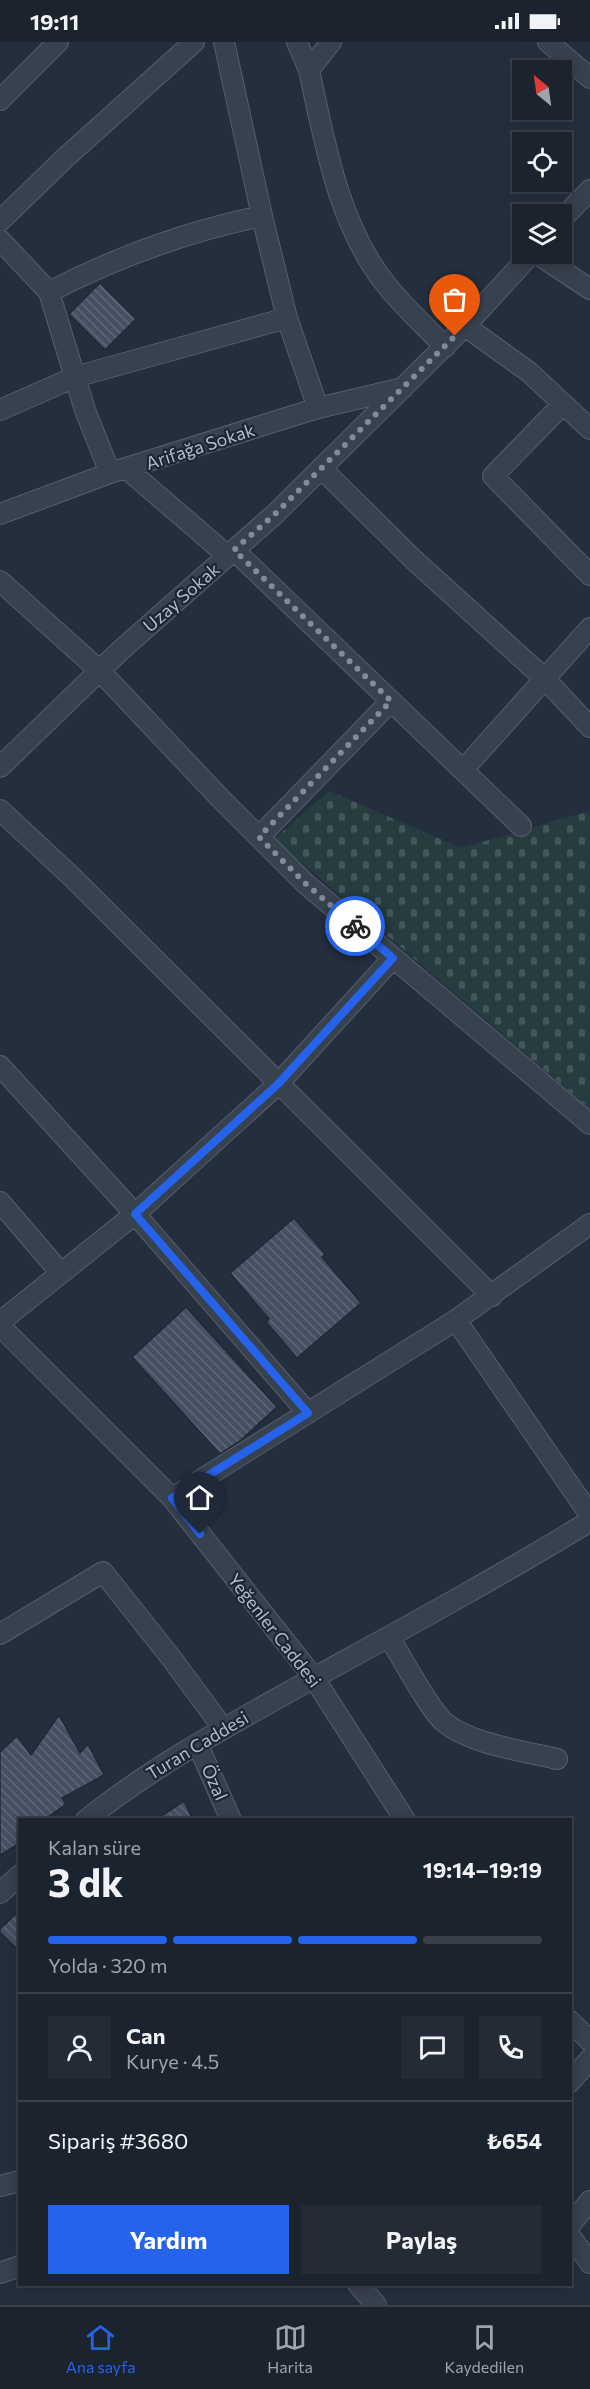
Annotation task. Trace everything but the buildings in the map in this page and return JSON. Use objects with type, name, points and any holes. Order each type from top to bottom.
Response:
[{"type":"street","points":[[0,100],[58,42]]},
{"type":"street","points":[[0,221],[64,159],[194,42]]},
{"type":"street","points":[[224,42],[262,216],[288,318],[318,408]]},
{"type":"street","points":[[297,42],[309,70],[327,150],[353,231],[387,287],[445,346]]},
{"type":"street","points":[[309,70],[331,42]]},
{"type":"street","points":[[548,42],[590,78]]},
{"type":"street","points":[[572,209],[590,190]]},
{"type":"street","points":[[50,292],[89,271],[220,225],[262,216]]},
{"type":"street","points":[[0,240],[50,292],[75,377],[118,471],[231,553],[391,701],[521,826]]},
{"type":"street","name":"Uzay Sokak","points":[[0,767],[100,671],[321,468],[465,327],[522,264]]},
{"type":"street","points":[[552,264],[590,289]]},
{"type":"street","points":[[0,410],[75,377],[288,318]]},
{"type":"street","points":[[465,327],[530,372],[590,429]]},
{"type":"street","name":"Arifağa Sokak","points":[[0,514],[118,471],[318,408],[403,388]]},
{"type":"street","points":[[563,404],[493,476],[590,575]]},
{"type":"street","points":[[321,468],[422,568],[545,679],[590,727]]},
{"type":"street","points":[[0,581],[100,671],[306,884],[590,1124]]},
{"type":"street","points":[[463,770],[590,628]]},
{"type":"street","points":[[259,837],[391,701]]},
{"type":"street","points":[[0,810],[73,878],[492,1296]]},
{"type":"street","points":[[0,1324],[60,1272],[135,1214],[278,1084],[393,958]]},
{"type":"street","points":[[2,1073],[135,1214],[308,1413]]},
{"type":"street","points":[[0,1202],[60,1272]]},
{"type":"street","points":[[172,1498],[456,1320],[590,1224]]},
{"type":"street","points":[[456,1320],[590,1515]]},
{"type":"street","name":"Yeğenler Caddesi","points":[[0,1324],[172,1498],[314,1678],[404,1818]]},
{"type":"street","name":"Turan Caddesi","points":[[88,1818],[127,1787],[223,1728],[492,1581],[590,1521]]},
{"type":"street","points":[[0,1634],[103,1572],[223,1728]]},
{"type":"street","points":[[389,1637],[442,1720],[456,1731],[557,1760]]},
{"type":"street","name":"Özal","points":[[198,1745],[230,1818]]},
{"type":"street","points":[[0,1893],[18,1877]]},
{"type":"street","points":[[572,2023],[590,2041]]},
{"type":"street","points":[[572,2080],[590,2059]]},
{"type":"street","points":[[0,2186],[18,2182]]},
{"type":"street","points":[[572,2223],[590,2201]]},
{"type":"street","points":[[572,2239],[590,2263]]},
{"type":"street","points":[[0,2273],[18,2267]]},
{"type":"street","points":[[360,2286],[376,2305]]},
{"type":"green space","points":[[329,791],[461,848],[590,811],[590,1109],[274,839]]},
{"type":"way so far","points":[[355,926],[306,884],[259,837],[391,701],[234,550],[275,514],[455,336]]},
{"type":"route","points":[[200,1534],[172,1498],[308,1413],[241,1333],[135,1214],[278,1084],[393,958],[355,926]]}]
